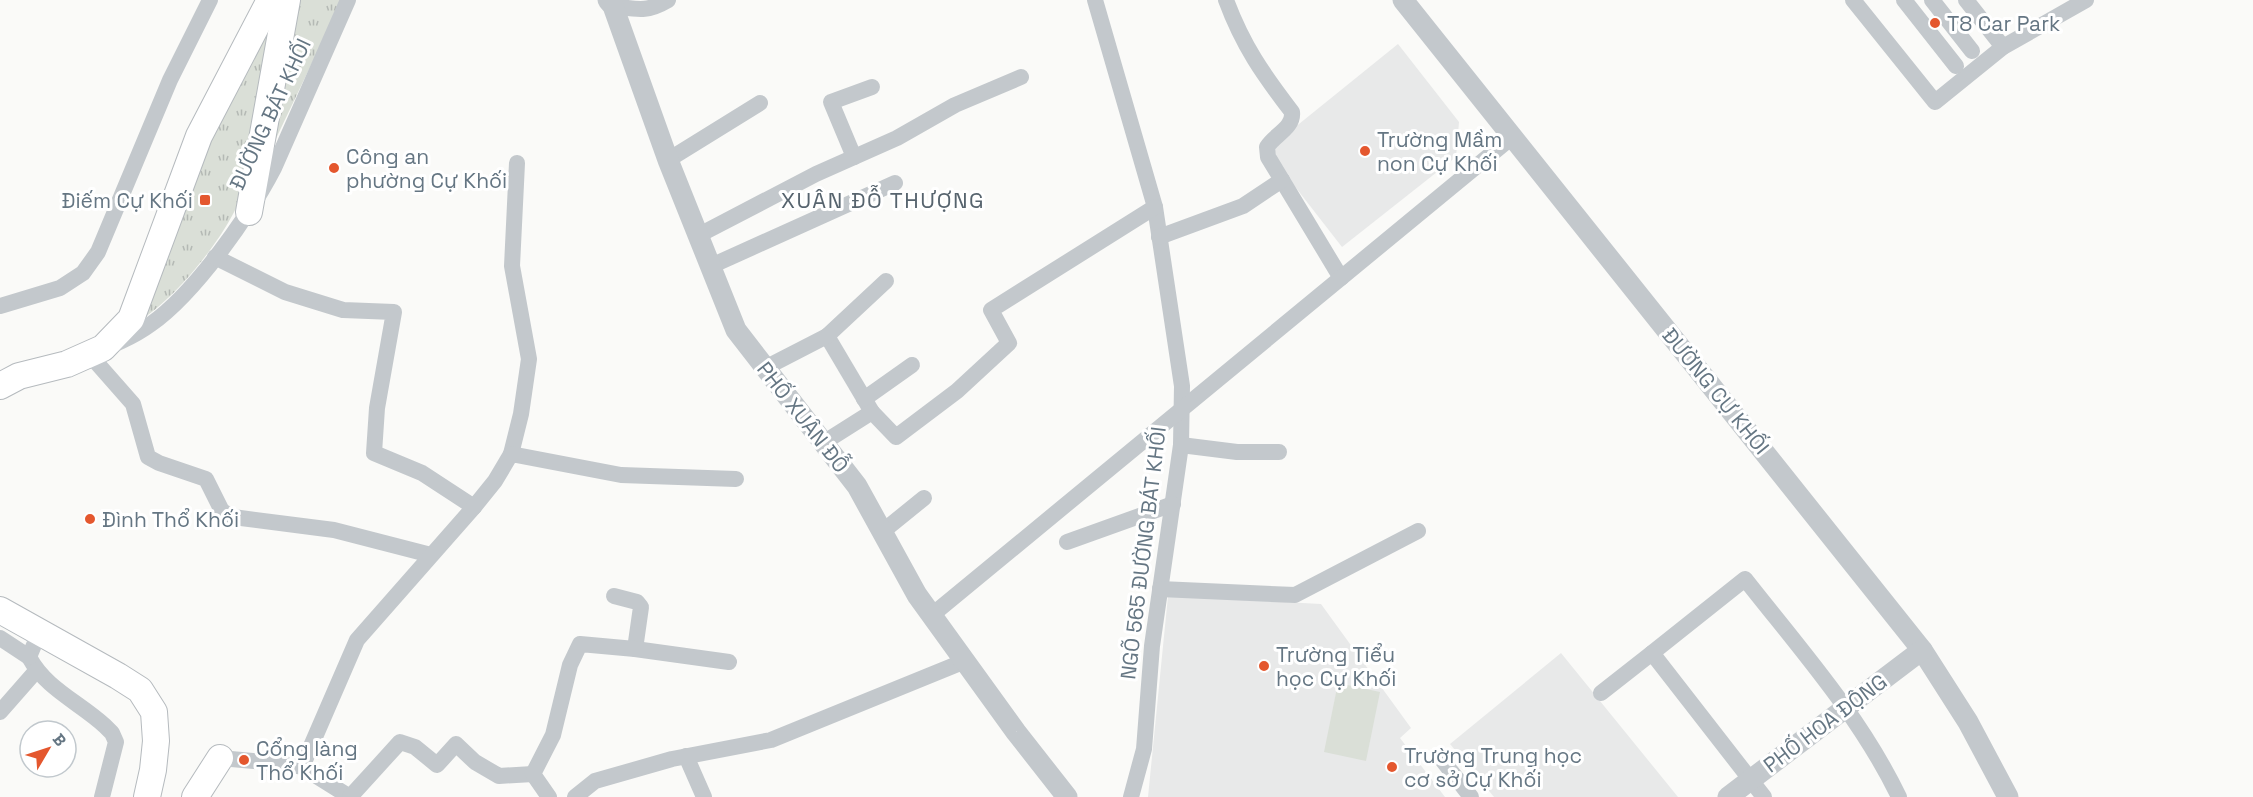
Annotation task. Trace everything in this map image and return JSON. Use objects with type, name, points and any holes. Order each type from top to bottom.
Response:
[{"type":"main road","points":[[0,386],[19,376],[67,364],[103,348],[131,319],[199,136],[270,0]]},
{"type":"main road","points":[[249,212],[287,0]]},
{"type":"main road","points":[[0,610],[140,690],[153,712],[155,731],[153,770],[147,797]]},
{"type":"main road","points":[[195,797],[220,758]]},
{"type":"street","points":[[0,306],[60,288],[83,273],[98,252],[170,80],[210,0]]},
{"type":"street","name":"ĐƯỜNG BÁT KHỐI","points":[[89,354],[127,339],[159,319],[187,292],[249,212],[274,168],[348,0]]},
{"type":"street","points":[[610,3],[639,9],[654,8],[668,0]]},
{"type":"street","name":"NGÕ 565 ĐƯỜNG BÁT KHỐI","points":[[1095,0],[1155,207],[1182,386],[1182,446],[1152,646],[1144,749],[1131,797]]},
{"type":"street","points":[[1226,0],[1249,52],[1292,112],[1292,121],[1270,142],[1266,152],[1341,278]]},
{"type":"street","name":"ĐƯỜNG CỰ KHỐI","points":[[1402,0],[1922,650],[1968,722],[2008,797]]},
{"type":"street","points":[[1853,0],[1935,102],[2003,47],[2086,0]]},
{"type":"street","points":[[1904,0],[1956,66]]},
{"type":"street","points":[[1932,0],[1972,51]]},
{"type":"street","points":[[1966,0],[2003,47]]},
{"type":"street","name":"PHỐ XUÂN ĐỖ","points":[[610,3],[668,160],[736,330],[857,486],[917,595],[1016,732],[1067,797]]},
{"type":"street","points":[[699,235],[816,174],[897,138],[955,105],[1021,77]]},
{"type":"street","points":[[854,157],[831,102],[872,87]]},
{"type":"street","points":[[668,160],[760,103]]},
{"type":"street","points":[[932,615],[1512,137]]},
{"type":"street","points":[[302,768],[357,640],[474,507],[495,481],[512,454],[530,359],[512,266],[517,163]]},
{"type":"street","points":[[1159,237],[1243,206],[1282,180]]},
{"type":"street","points":[[711,266],[895,183]]},
{"type":"street","points":[[827,336],[868,405],[896,437],[957,391],[1009,343],[992,310],[1155,207]]},
{"type":"street","points":[[215,257],[285,292],[343,310],[394,312],[377,408],[374,453],[423,473],[474,507]]},
{"type":"street","points":[[765,368],[827,336],[886,281]]},
{"type":"street","points":[[89,354],[133,404],[148,458],[206,479],[222,511],[233,517],[334,530],[431,555]]},
{"type":"street","points":[[824,443],[912,366]]},
{"type":"street","points":[[1182,446],[1237,452],[1279,452]]},
{"type":"street","points":[[512,454],[621,475],[736,479]]},
{"type":"street","points":[[882,532],[924,498]]},
{"type":"street","points":[[1067,542],[1173,504]]},
{"type":"street","points":[[1160,589],[1295,595],[1418,531]]},
{"type":"street","points":[[1601,693],[1745,579],[1846,707],[1876,754],[1899,797]]},
{"type":"street","points":[[614,596],[637,602],[641,607],[635,649]]},
{"type":"street","points":[[0,712],[32,664],[39,633]]},
{"type":"street","points":[[0,638],[32,664],[53,688],[97,719],[112,733],[116,742],[102,797]]},
{"type":"street","points":[[533,774],[553,735],[570,665],[580,644],[729,662]]},
{"type":"street","name":"PHỐ HOA ĐỘNG","points":[[1728,797],[1922,650]]},
{"type":"street","points":[[1652,653],[1764,797]]},
{"type":"street","points":[[575,797],[595,781],[686,756],[771,740],[965,661]]},
{"type":"street","points":[[208,797],[220,758],[286,764],[302,768],[350,797],[400,742],[415,747],[437,765],[456,744],[475,762],[499,776],[533,774]]},
{"type":"street","points":[[686,756],[704,797]]},
{"type":"street","points":[[1440,757],[1471,797]]},
{"type":"street","points":[[533,774],[549,797]]},
{"type":"shaded area","name":"Trường Mầm non Cự Khối","points":[[1398,44],[1459,122],[1456,157],[1342,247],[1279,166],[1273,145]]},
{"type":"shaded area","name":"Trường Tiểu học Cự Khối","points":[[1168,596],[1321,604],[1411,728],[1400,738],[1445,797],[1148,797]]},
{"type":"shaded area","points":[[1561,653],[1678,797],[1494,797],[1450,744]]},
{"type":"green space","points":[[277,0],[239,202],[221,234],[196,268],[168,298],[139,321],[214,131]]},
{"type":"green space","points":[[294,0],[342,0],[271,149]]},
{"type":"green space","points":[[1338,683],[1380,692],[1366,761],[1324,752]]},
{"type":"place","name":"T8 Car Park","points":[[1935,23]]},
{"type":"place","name":"Trường Mầm non Cự Khối","points":[[1365,151]]},
{"type":"place","name":"Công an phường Cự Khối","points":[[334,168]]},
{"type":"place","name":"Điếm Cự Khối","points":[[205,200]]},
{"type":"place","name":"Đình Thổ Khối","points":[[90,519]]},
{"type":"place","name":"Trường Tiểu học Cự Khối","points":[[1264,666]]},
{"type":"place","name":"Cổng làng Thổ Khối","points":[[244,760]]},
{"type":"place","name":"Trường Trung học cơ sở Cự Khối","points":[[1392,767]]},
{"type":"district","name":"XUÂN ĐỖ THƯỢNG","points":[[883,200]]}]
